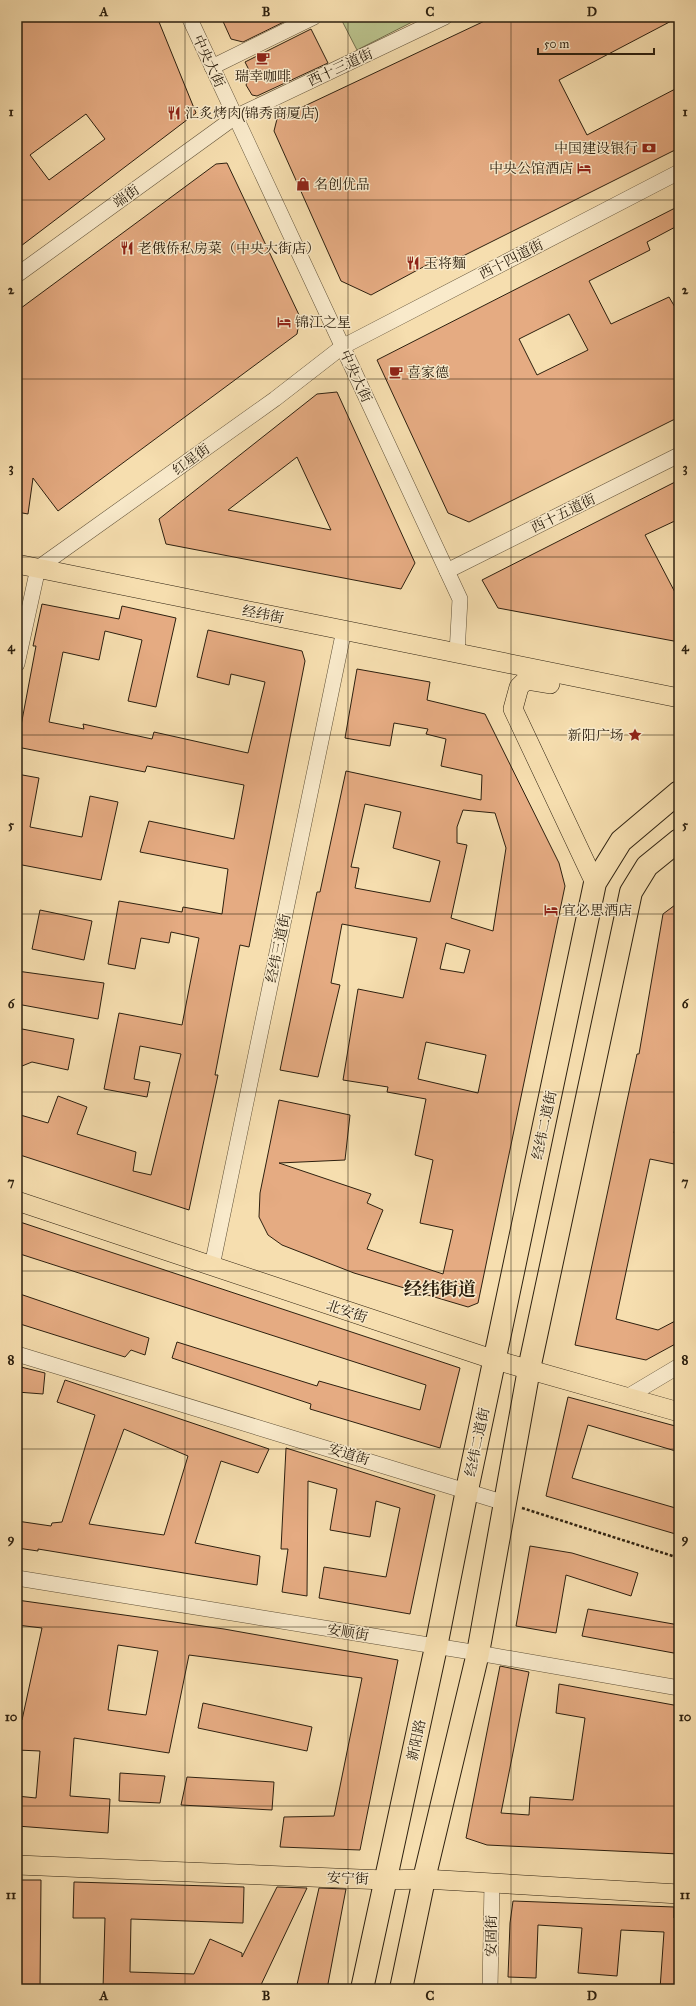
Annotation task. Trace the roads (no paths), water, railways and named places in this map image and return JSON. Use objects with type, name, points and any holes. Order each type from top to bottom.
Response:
[{"type":"highway","name":"经纬二道街","points":[[467,1490],[595,884],[621,841],[679,792]]},
{"type":"highway","points":[[401,1989],[424,1879],[478,1653],[529,1370],[631,892],[647,866],[679,840]]},
{"type":"highway","name":"新阳路","points":[[362,1989],[436,1647],[467,1490]]},
{"type":"main road","name":"经纬街","points":[[17,564],[679,698]]},
{"type":"main road","points":[[595,884],[513,709],[519,687],[526,680],[679,710]]},
{"type":"main road","name":"北安街","points":[[17,1201],[494,1360],[679,1412]]},
{"type":"main road","name":"安宁街","points":[[17,1864],[385,1880],[424,1879],[679,1894]]},
{"type":"street","name":"中央大街","points":[[189,17],[460,599],[457,653]]},
{"type":"street","points":[[212,67],[314,17]]},
{"type":"street","name":"西十三道街","points":[[235,117],[445,17]]},
{"type":"street","name":"端街","points":[[17,275],[235,117]]},
{"type":"street","name":"西十四道街","points":[[342,347],[679,172]]},
{"type":"street","name":"红星街","points":[[38,568],[275,399],[342,347]]},
{"type":"street","name":"西十五道街","points":[[447,571],[679,455]]},
{"type":"street","points":[[17,664],[38,568]]},
{"type":"street","name":"经纬三道街","points":[[212,1266],[344,630]]},
{"type":"street","name":"安道街","points":[[17,1354],[467,1490],[505,1503]]},
{"type":"street","points":[[627,1397],[679,1366]]},
{"type":"street","name":"安顺街","points":[[17,1578],[478,1653],[679,1688]]},
{"type":"street","name":"安固街","points":[[490,1989],[492,1883]]},
{"type":"place","name":"瑞幸咖啡","points":[[263,58]]},
{"type":"place","name":"汇炙烤肉(锦秀商厦店)","points":[[174,113]]},
{"type":"place","name":"中国建设银行","points":[[649,148]]},
{"type":"place","name":"中央公馆酒店","points":[[584,168]]},
{"type":"place","name":"名创优品","points":[[303,184]]},
{"type":"place","name":"老俄侨私房菜（中央大街店）","points":[[127,248]]},
{"type":"place","name":"玉将麵","points":[[413,263]]},
{"type":"place","name":"锦江之星","points":[[284,322]]},
{"type":"place","name":"喜家德","points":[[396,372]]},
{"type":"place","name":"新阳广场","points":[[635,735]]},
{"type":"place","name":"宜必思酒店","points":[[551,910]]},
{"type":"district","name":"经纬街道","points":[[440,1289]]}]
